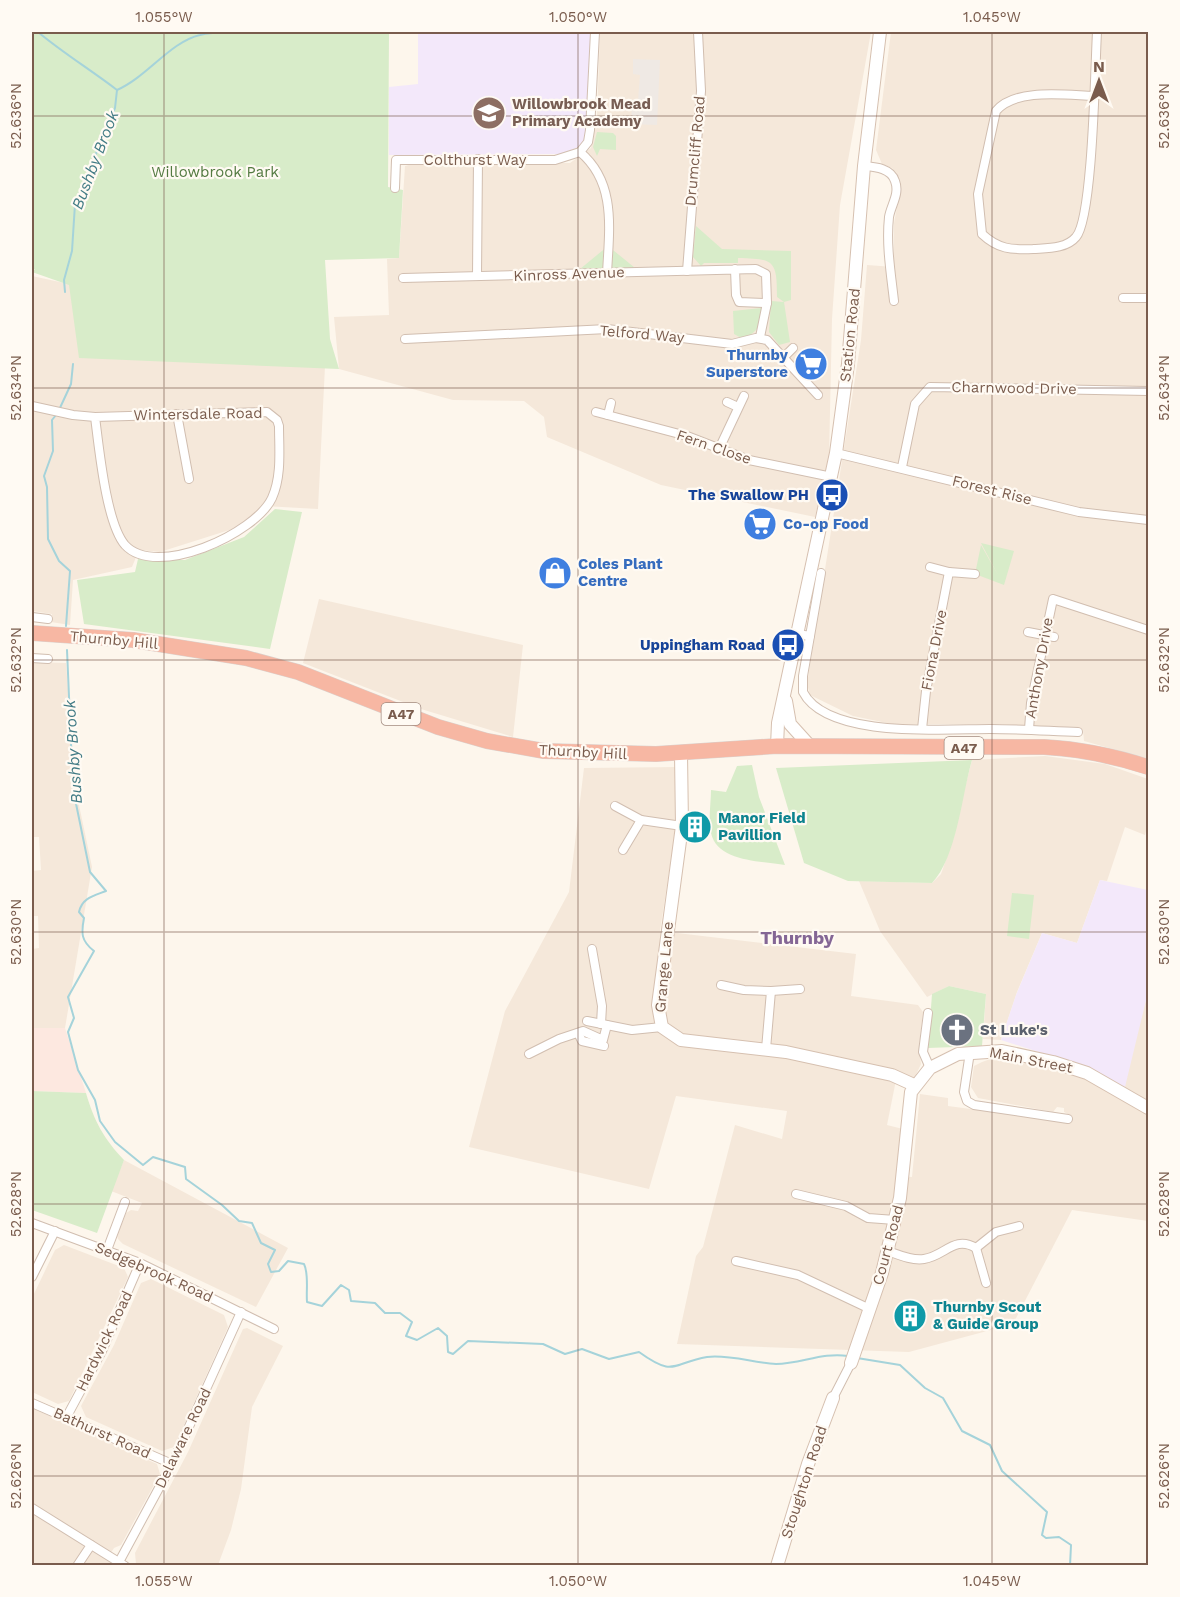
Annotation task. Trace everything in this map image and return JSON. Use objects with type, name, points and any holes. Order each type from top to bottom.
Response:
[{"type":"highway","name":"Thurnby Hill","points":[[32,633],[134,640],[246,658],[298,672],[438,727],[511,746],[571,753],[681,753],[777,746],[1044,747],[1080,749],[1117,757],[1149,768]]},
{"type":"street","points":[[595,32],[590,130],[588,142],[580,152],[598,170],[606,190],[607,274]]},
{"type":"street","name":"Drumcliff Road","points":[[687,271],[701,91],[698,32]]},
{"type":"street","name":"Station Road","points":[[880,32],[864,166],[848,364],[836,453],[804,635],[803,692],[818,708],[843,720],[879,727],[922,729]]},
{"type":"street","points":[[1093,96],[1029,96],[1003,103],[996,111],[978,194],[982,234],[994,245],[1011,250],[1062,246],[1076,237],[1084,222],[1093,96],[1097,32]]},
{"type":"street","name":"Colthurst Way","points":[[395,188],[396,160],[555,160],[580,152]]},
{"type":"street","points":[[477,276],[478,159]]},
{"type":"street","points":[[864,166],[886,170],[895,180],[896,194],[890,215],[889,239],[894,301]]},
{"type":"street","points":[[735,269],[736,295],[739,302],[767,303]]},
{"type":"street","name":"Kinross Avenue","points":[[403,278],[735,269],[765,271],[767,303],[760,338]]},
{"type":"street","points":[[1123,298],[1149,298]]},
{"type":"street","name":"Telford Way","points":[[405,339],[608,329],[732,344],[760,338]]},
{"type":"street","points":[[760,338],[767,340],[818,395]]},
{"type":"street","points":[[783,358],[793,348]]},
{"type":"street","name":"Charnwood Drive","points":[[902,467],[915,405],[930,387],[1149,391]]},
{"type":"street","points":[[719,450],[744,396]]},
{"type":"street","points":[[727,402],[738,407]]},
{"type":"street","points":[[608,415],[611,403]]},
{"type":"street","name":"Wintersdale Road","points":[[32,406],[95,417],[267,412],[277,420],[279,426],[278,470],[271,499],[258,517],[245,528],[216,543],[159,557],[137,553],[126,546],[118,535],[111,514],[95,417]]},
{"type":"street","name":"Fern Close","points":[[596,412],[687,436],[749,460],[832,477]]},
{"type":"street","points":[[177,414],[189,479]]},
{"type":"street","name":"Forest Rise","points":[[836,453],[902,467],[1079,512],[1149,520]]},
{"type":"street","points":[[930,567],[949,572],[975,574]]},
{"type":"street","name":"Fiona Drive","points":[[922,729],[926,691],[949,572]]},
{"type":"street","name":"Station Road","points":[[777,746],[776,733],[785,691],[804,635],[821,573]]},
{"type":"street","name":"Anthony Drive","points":[[1029,729],[1050,636],[1053,599],[1149,630]]},
{"type":"street","points":[[32,617],[48,619]]},
{"type":"street","points":[[1028,632],[1050,636]]},
{"type":"street","points":[[32,658],[48,659]]},
{"type":"street","name":"Station Road","points":[[785,691],[789,720],[809,746]]},
{"type":"street","points":[[922,729],[1029,729],[1078,732]]},
{"type":"street","points":[[1044,730],[1044,747]]},
{"type":"street","name":"Grange Lane","points":[[681,753],[682,826],[660,970],[658,1014],[662,1027],[674,1038],[690,1042],[766,1049],[892,1075],[915,1085]]},
{"type":"street","points":[[615,806],[641,820],[682,826]]},
{"type":"street","points":[[623,850],[641,820]]},
{"type":"street","points":[[529,1054],[559,1039],[583,1031],[603,1040],[602,1006],[592,949]]},
{"type":"street","points":[[722,985],[744,990],[800,989]]},
{"type":"street","points":[[766,1049],[771,991]]},
{"type":"street","points":[[928,1013],[923,1052],[930,1068]]},
{"type":"street","points":[[586,1021],[632,1030],[662,1027]]},
{"type":"street","points":[[578,1033],[582,1041],[604,1046]]},
{"type":"street","name":"Main Street","points":[[915,1085],[930,1068],[947,1057],[969,1052],[1002,1051],[1072,1067],[1149,1108]]},
{"type":"street","points":[[969,1052],[964,1092],[967,1101],[974,1105],[1068,1119]]},
{"type":"street","name":"Court Road","points":[[834,1398],[858,1346],[888,1251],[904,1175],[909,1100],[915,1085]]},
{"type":"street","points":[[796,1194],[846,1206],[868,1218],[895,1220]]},
{"type":"street","points":[[107,1250],[125,1202]]},
{"type":"street","name":"Sedgebrook Road","points":[[32,1223],[140,1263],[274,1329]]},
{"type":"street","points":[[976,1248],[996,1232],[1019,1226]]},
{"type":"street","points":[[32,1277],[55,1230]]},
{"type":"street","points":[[888,1251],[924,1259],[957,1244],[969,1244],[976,1248],[986,1283]]},
{"type":"street","points":[[736,1261],[798,1275],[870,1309]]},
{"type":"street","name":"Hardwick Road","points":[[66,1418],[102,1351],[140,1263]]},
{"type":"street","name":"Delaware Road","points":[[122,1564],[172,1464],[241,1312]]},
{"type":"street","name":"Stoughton Road","points":[[777,1566],[808,1464],[834,1398]]},
{"type":"street","name":"Bathurst Road","points":[[32,1402],[172,1464]]},
{"type":"street","points":[[32,1508],[122,1564]]},
{"type":"street","points":[[77,1566],[91,1545]]},
{"type":"shaded area","name":"Willowbrook Mead Primary Academy","points":[[418,32],[592,32],[587,139],[579,147],[560,154],[389,155],[389,87],[418,84]]},
{"type":"shaded area","points":[[600,32],[871,32],[840,205],[832,319],[829,458],[815,517],[661,485],[547,437],[544,417],[524,401],[453,400],[339,369],[334,317],[389,315],[387,259],[399,258],[405,166],[416,163],[570,163],[591,148],[597,115]]},
{"type":"shaded area","points":[[891,32],[1148,32],[1148,759],[1084,741],[1083,730],[1001,724],[892,724],[853,716],[810,695],[807,684],[861,340],[867,265],[894,267],[894,223],[901,186],[899,177],[892,168],[882,164],[876,150]]},
{"type":"shaded area","points":[[633,59],[660,60],[657,125],[631,124],[632,102],[638,101],[640,75],[633,74]]},
{"type":"shaded area","points":[[32,276],[69,284],[325,366],[318,509],[264,506],[242,526],[160,552],[139,550],[132,567],[73,580],[70,625],[51,622],[52,614],[32,611]]},
{"type":"shaded area","points":[[319,599],[523,645],[513,737],[421,709],[303,663]]},
{"type":"shaded area","points":[[32,662],[66,663],[75,786],[92,867],[65,1028],[32,1028],[32,949],[39,948],[38,916],[32,916],[32,871],[41,870],[39,837],[32,837]]},
{"type":"shaded area","points":[[1045,756],[1105,764],[1148,779],[1148,823],[1145,835],[1125,827],[1107,881],[1100,880],[1077,943],[1042,933],[1017,992],[1001,1040],[983,1039],[986,994],[949,986],[927,997],[880,931],[859,881],[932,883],[941,874],[948,854],[972,760]]},
{"type":"shaded area","points":[[679,767],[678,813],[660,931],[856,954],[851,996],[918,1005],[923,1012],[919,1047],[921,1064],[914,1079],[897,1075],[887,1125],[903,1129],[898,1176],[912,1177],[920,1094],[948,1098],[948,1106],[1069,1122],[1070,1115],[1064,1112],[1064,1108],[1057,1107],[1053,1112],[978,1098],[971,1087],[974,1066],[999,1056],[1090,1080],[1120,1098],[1148,992],[1148,1221],[1072,1210],[1013,1324],[909,1352],[677,1344],[696,1256],[703,1247],[735,1125],[782,1139],[787,1111],[676,1096],[649,1189],[469,1147],[505,1011],[569,892],[584,768]]},
{"type":"shaded area","points":[[1100,880],[1148,890],[1148,992],[1125,1087],[1089,1068],[1001,1040],[1016,995],[1042,933],[1077,943]]},
{"type":"shaded area","points":[[32,1028],[65,1028],[86,1093],[32,1091]]},
{"type":"shaded area","points":[[124,1160],[288,1248],[256,1307],[123,1244],[118,1239],[117,1236],[126,1213],[131,1210],[138,1211],[142,1203],[111,1191]]},
{"type":"shaded area","points":[[64,1245],[124,1268],[128,1277],[69,1401],[58,1404],[32,1392],[32,1298],[55,1250]]},
{"type":"shaded area","points":[[151,1279],[224,1315],[228,1327],[174,1447],[162,1451],[86,1417],[81,1406],[114,1345],[141,1283]]},
{"type":"shaded area","points":[[247,1328],[283,1346],[252,1407],[241,1489],[231,1530],[218,1565],[136,1564],[135,1553],[188,1452],[243,1329]]},
{"type":"shaded area","points":[[32,1408],[157,1464],[160,1474],[121,1545],[114,1548],[106,1560],[114,1565],[32,1566]]},
{"type":"green space","name":"Willowbrook Park","points":[[32,32],[399,32],[389,33],[388,187],[403,190],[399,258],[325,260],[330,339],[339,369],[79,358],[69,285],[32,272],[35,269],[32,269]]},
{"type":"green space","points":[[597,132],[613,133],[616,136],[616,150],[600,149],[597,156],[593,147]]},
{"type":"green space","points":[[696,226],[722,249],[791,251],[791,300],[784,302],[777,297],[776,275],[771,264],[766,261],[738,258],[738,263],[704,263],[701,266],[693,257]]},
{"type":"green space","points":[[608,246],[640,272],[574,274]]},
{"type":"green space","points":[[771,301],[784,302],[790,342],[779,345],[769,332]]},
{"type":"green space","points":[[761,308],[760,322],[752,334],[743,339],[734,334],[733,311]]},
{"type":"green space","points":[[275,509],[302,512],[270,649],[84,624],[77,580],[135,572],[138,559],[185,560],[244,537]]},
{"type":"green space","points":[[981,543],[1014,551],[1004,585],[975,574],[981,545],[998,575]]},
{"type":"green space","points":[[972,760],[953,842],[940,872],[932,883],[848,881],[804,863],[776,768]]},
{"type":"green space","points":[[752,765],[759,797],[785,865],[753,861],[731,855],[715,843],[711,833],[711,790],[726,792],[737,766]]},
{"type":"green space","points":[[1012,893],[1034,895],[1029,939],[1007,936]]},
{"type":"green space","points":[[949,986],[986,994],[982,1046],[928,1048],[932,994]]},
{"type":"green space","points":[[32,1091],[86,1093],[100,1129],[124,1160],[97,1233],[32,1210]]},
{"type":"waterway","name":"Bushby Brook","points":[[38,32],[117,90],[115,108],[75,204],[72,251],[64,280],[65,292]]},
{"type":"waterway","points":[[117,90],[189,39],[211,33],[247,32]]},
{"type":"waterway","name":"Bushby Brook","points":[[59,410],[71,384],[73,364]]},
{"type":"waterway","name":"Bushby Brook","points":[[56,415],[52,420],[53,451],[44,476],[47,487],[48,539],[59,561],[70,571],[66,626]]},
{"type":"waterway","name":"Bushby Brook","points":[[67,650],[73,789],[90,872],[106,891],[93,896],[80,907],[79,912],[84,918],[82,932],[84,940],[94,951],[68,997],[74,1018],[68,1032],[78,1070],[95,1100],[100,1121],[115,1142],[143,1165],[153,1157],[185,1167],[186,1179],[222,1205],[239,1221],[252,1223],[261,1243],[275,1250],[268,1264],[271,1272],[279,1271],[288,1261],[304,1264],[307,1277],[307,1302],[322,1306],[341,1285],[349,1290],[351,1301],[375,1303],[385,1313],[400,1313],[412,1322],[406,1336],[417,1340],[438,1328],[447,1336],[448,1352],[453,1354],[468,1341],[543,1344],[565,1354],[582,1349],[609,1359],[639,1352],[667,1367],[715,1356],[776,1364],[820,1357],[848,1356]]},
{"type":"waterway","name":"Bushby Brook","points":[[857,1358],[900,1365],[925,1388],[943,1398],[962,1431],[990,1445],[1002,1471],[1047,1512],[1042,1535],[1046,1538],[1059,1537],[1071,1545],[1070,1566]]},
{"type":"place","name":"Willowbrook Mead Primary Academy","points":[[489,113]]},
{"type":"place","name":"Thurnby Superstore","points":[[811,364]]},
{"type":"place","name":"The Swallow PH","points":[[832,495]]},
{"type":"place","name":"Co-op Food","points":[[760,524]]},
{"type":"place","name":"Coles Plant Centre","points":[[555,573]]},
{"type":"place","name":"Uppingham Road","points":[[788,645]]},
{"type":"place","name":"Manor Field Pavillion","points":[[695,827]]},
{"type":"place","name":"St Luke's","points":[[957,1030]]},
{"type":"place","name":"Thurnby Scout & Guide Group","points":[[910,1316]]},
{"type":"district","name":"Thurnby","points":[[797,937]]}]
